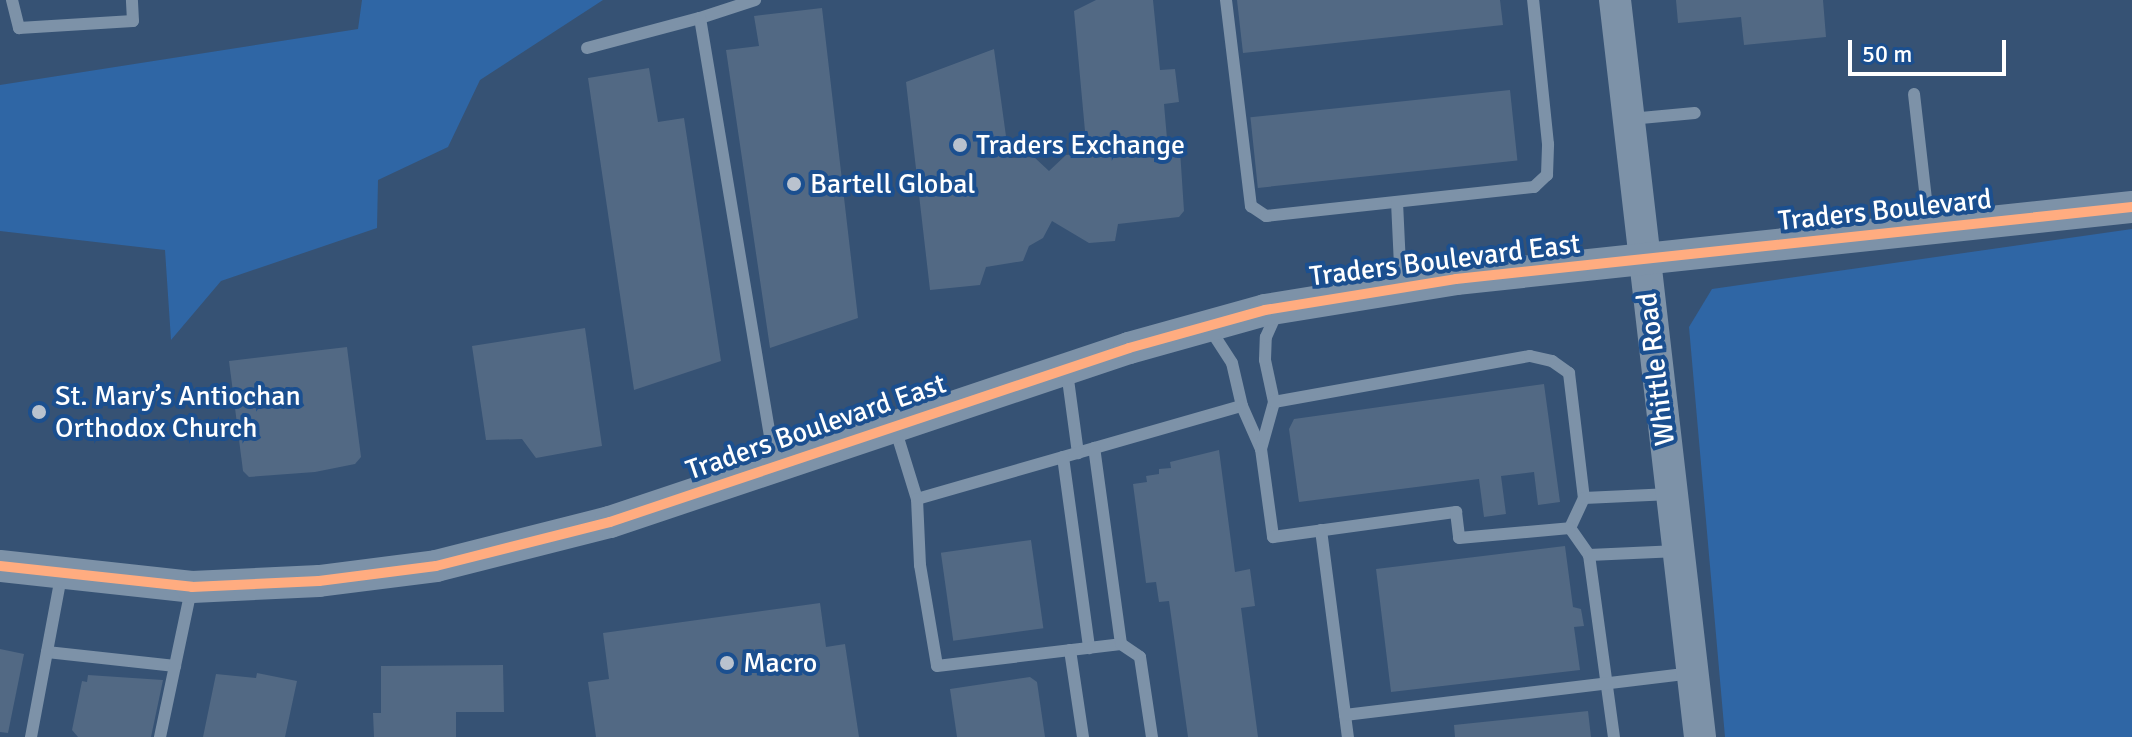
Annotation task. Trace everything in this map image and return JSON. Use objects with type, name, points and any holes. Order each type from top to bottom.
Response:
[{"type":"street","name":"Whittle Road","points":[[1615,0],[1700,737]]},
{"type":"street","name":"Traders Boulevard","points":[[1643,260],[2132,207]]},
{"type":"street","name":"Traders Boulevard East","points":[[0,566],[61,576],[192,587],[319,581],[460,562],[570,535],[1066,368],[1279,307],[1401,287],[1643,260]]},
{"type":"lane","points":[[12,0],[19,28],[133,21],[132,0],[141,0]]},
{"type":"lane","points":[[587,48],[755,0]]},
{"type":"lane","points":[[1226,0],[1251,206],[1266,216],[1534,187],[1547,175],[1533,0]]},
{"type":"lane","points":[[700,18],[776,468]]},
{"type":"lane","points":[[1914,94],[1929,229]]},
{"type":"lane","points":[[1628,119],[1695,113]]},
{"type":"lane","points":[[1397,202],[1401,287]]},
{"type":"lane","points":[[1261,449],[1274,402],[1265,360],[1266,337],[1279,307]]},
{"type":"lane","points":[[1208,326],[1232,363],[1242,406],[1261,449],[1273,537],[1456,512],[1459,538],[1570,528]]},
{"type":"lane","points":[[1274,402],[1530,356],[1552,361],[1569,373],[1584,498],[1570,528]]},
{"type":"lane","points":[[1066,368],[1078,453]]},
{"type":"lane","points":[[917,499],[1242,406]]},
{"type":"lane","points":[[894,425],[917,499],[920,565],[937,666],[1121,644],[1140,657],[1152,737]]},
{"type":"lane","points":[[1094,448],[1121,644]]},
{"type":"lane","points":[[1063,457],[1089,648]]},
{"type":"lane","points":[[1584,498],[1671,494]]},
{"type":"lane","points":[[1570,528],[1589,555],[1614,737]]},
{"type":"lane","points":[[1321,530],[1348,737]]},
{"type":"lane","points":[[1589,555],[1678,551]]},
{"type":"lane","points":[[31,737],[61,576]]},
{"type":"lane","points":[[160,737],[192,587]]},
{"type":"lane","points":[[1070,650],[1083,737]]},
{"type":"lane","points":[[47,652],[175,666]]},
{"type":"lane","points":[[1345,715],[1692,673]]},
{"type":"shaded area","points":[[362,0],[603,0],[480,80],[448,147],[378,180],[377,228],[221,281],[171,340],[165,250],[0,231],[0,85],[358,29]]},
{"type":"shaded area","points":[[2132,229],[2132,737],[1725,737],[1689,327],[1712,289]]},
{"type":"building","name":"Traders Exchange","points":[[1096,0],[1153,0],[1160,70],[1175,69],[1179,102],[1164,104],[1167,139],[1180,150],[1184,211],[1179,217],[1118,224],[1115,241],[1089,243],[1052,221],[1043,238],[1029,246],[1023,261],[986,267],[980,285],[930,290],[906,82],[994,49],[1009,158],[1034,157],[1049,171],[1066,155],[1087,153],[1074,11]]},
{"type":"building","points":[[1237,0],[1500,0],[1503,25],[1243,53]]},
{"type":"building","points":[[1676,0],[1823,0],[1826,37],[1744,45],[1741,17],[1678,23]]},
{"type":"building","name":"Bartell Global","points":[[822,8],[858,318],[770,348],[726,50],[759,46],[754,16]]},
{"type":"building","points":[[649,68],[658,122],[684,118],[721,361],[634,390],[588,78]]},
{"type":"building","points":[[1510,90],[1517,161],[1258,188],[1250,117]]},
{"type":"building","points":[[585,328],[602,446],[536,458],[522,439],[486,440],[472,346]]},
{"type":"building","points":[[347,347],[361,457],[355,464],[315,472],[249,477],[243,471],[229,361]]},
{"type":"building","points":[[1544,384],[1560,502],[1538,505],[1534,472],[1501,476],[1506,514],[1484,517],[1479,479],[1299,502],[1289,429],[1294,419]]},
{"type":"building","points":[[1219,450],[1235,572],[1250,569],[1255,606],[1241,608],[1258,737],[1188,737],[1169,601],[1159,602],[1156,582],[1146,583],[1133,484],[1147,482],[1146,476],[1159,474],[1159,469],[1171,468],[1170,462]]},
{"type":"building","points":[[1031,540],[1043,628],[953,641],[941,553]]},
{"type":"building","points":[[1565,546],[1573,607],[1581,609],[1584,626],[1574,627],[1580,670],[1391,692],[1376,569]]},
{"type":"building","name":"Macro","points":[[820,603],[826,647],[845,644],[859,737],[596,737],[588,682],[609,679],[603,633]]},
{"type":"building","points":[[0,649],[24,654],[8,733],[0,732]]},
{"type":"building","points":[[503,665],[504,712],[456,712],[456,737],[374,737],[373,713],[381,713],[381,666]]},
{"type":"building","points":[[257,673],[297,681],[285,737],[203,737],[216,674],[256,678]]},
{"type":"building","points":[[88,675],[163,680],[151,737],[78,737],[72,730],[82,681],[87,682]]},
{"type":"building","points":[[1030,677],[1037,682],[1045,737],[957,737],[950,689]]},
{"type":"building","points":[[1588,711],[1591,737],[1455,737],[1454,725]]},
{"type":"cycle path","points":[[0,566],[192,587],[319,581],[436,566],[610,522],[1129,348],[1265,310],[1456,279],[2132,207]]},
{"type":"place","name":"Traders Exchange","points":[[960,145]]},
{"type":"place","name":"Bartell Global","points":[[794,184]]},
{"type":"place","name":"St. Mary’s Antiochan Orthodox Church","points":[[39,412]]},
{"type":"place","name":"Macro","points":[[727,663]]}]
